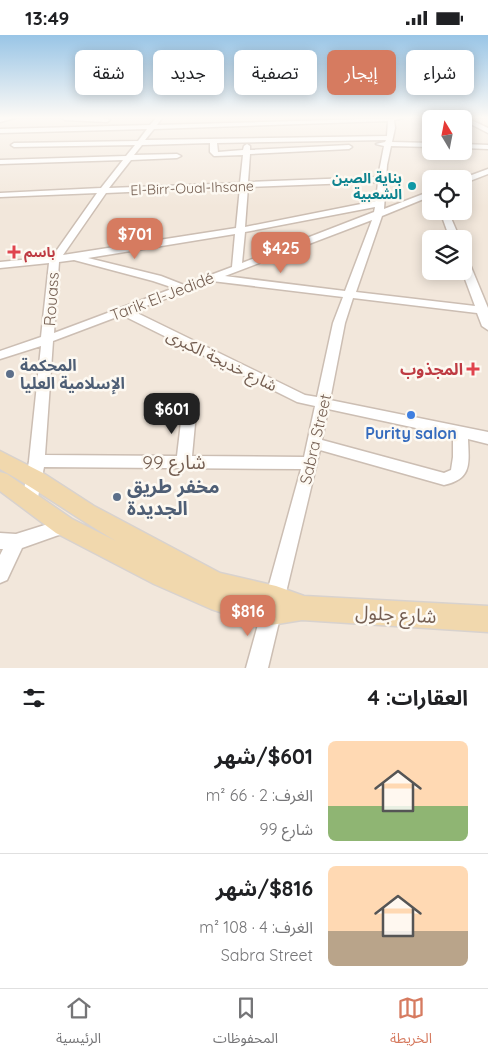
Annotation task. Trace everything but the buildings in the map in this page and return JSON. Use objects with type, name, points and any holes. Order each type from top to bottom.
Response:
[{"type":"main road","points":[[0,459],[86,513],[216,584],[273,606]]},
{"type":"main road","points":[[0,480],[34,481]]},
{"type":"main road","points":[[34,481],[64,526],[125,558],[220,600],[247,609],[273,606]]},
{"type":"main road","name":"شارع جلول","points":[[273,606],[488,619]]},
{"type":"street","points":[[7,151],[65,148]]},
{"type":"street","name":"Rouass","points":[[34,481],[54,261],[103,191],[136,148]]},
{"type":"street","points":[[214,148],[214,152],[217,154],[311,148]]},
{"type":"street","points":[[237,267],[247,148]]},
{"type":"street","name":"Sabra Street","points":[[257,668],[310,463],[339,323],[350,296],[379,207],[387,148]]},
{"type":"street","points":[[0,162],[177,156]]},
{"type":"street","points":[[472,177],[488,171]]},
{"type":"street","name":"El-Birr-Oual-Ihsane","points":[[0,195],[383,179]]},
{"type":"street","points":[[135,201],[138,190]]},
{"type":"street","points":[[0,265],[54,261],[241,232],[379,207],[422,195]]},
{"type":"street","name":"Tarik El-Jedidé","points":[[0,355],[48,339],[313,240],[379,207]]},
{"type":"street","points":[[76,257],[105,268],[160,278],[183,288]]},
{"type":"street","points":[[208,278],[485,311]]},
{"type":"street","points":[[472,280],[485,311],[488,326]]},
{"type":"street","name":"شارع خديجة الكبرى","points":[[123,311],[297,397],[488,438]]},
{"type":"street","points":[[158,400],[181,399],[190,402],[184,463]]},
{"type":"street","points":[[314,443],[444,479],[454,477],[458,473],[461,457],[460,432]]},
{"type":"street","name":"شارع 99","points":[[34,481],[184,463],[310,463]]},
{"type":"street","points":[[0,574],[8,542],[64,526]]},
{"type":"shaded area","points":[[0,148],[422,148],[422,160],[472,160],[472,148],[488,148],[488,668],[0,668]]},
{"type":"place","name":"بناية الصين الشعبية","points":[[412,186]]},
{"type":"place","name":"باسم","points":[[14,252]]},
{"type":"place","name":"المجذوب","points":[[473,369]]},
{"type":"place","name":"المحكمة الإسلامية العليا","points":[[10,374]]},
{"type":"place","name":"Purity salon","points":[[411,415]]},
{"type":"place","name":"مخفر طريق الجديدة","points":[[117,497]]}]
